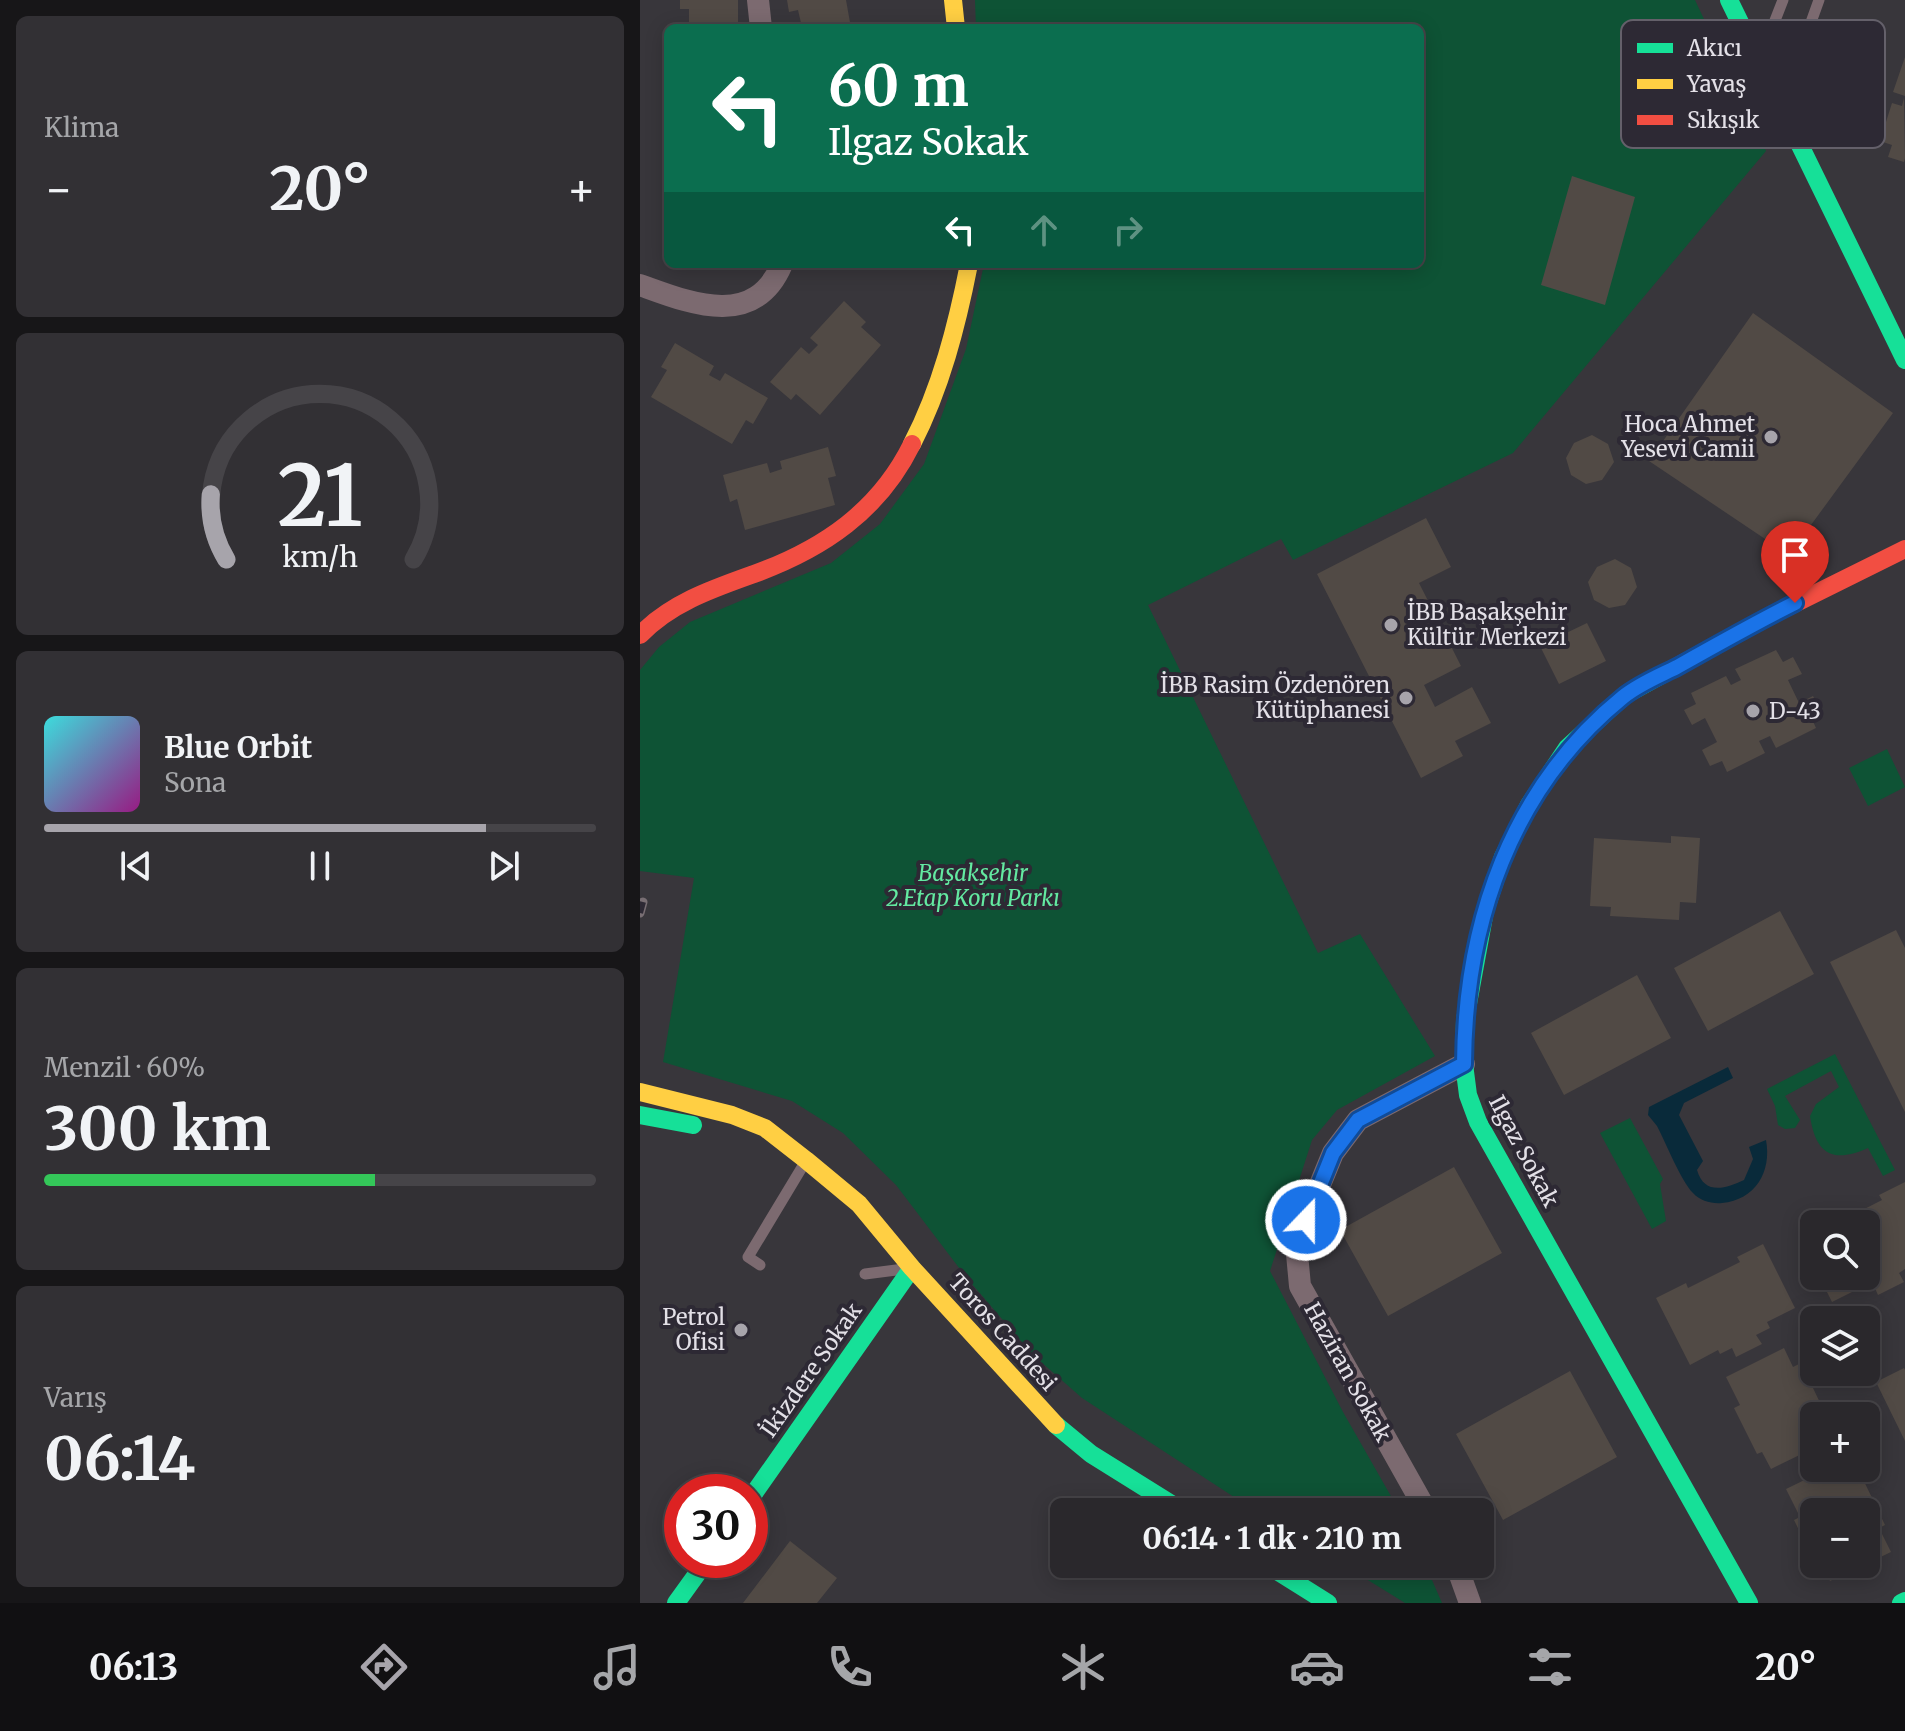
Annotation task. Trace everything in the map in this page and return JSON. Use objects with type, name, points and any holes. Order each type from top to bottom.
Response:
[{"type":"street","points":[[758,0],[761,24]]},
{"type":"street","points":[[953,0],[956,24]]},
{"type":"street","points":[[1729,0],[1739,20]]},
{"type":"street","points":[[1802,148],[1905,360]]},
{"type":"street","points":[[640,285],[692,304],[734,306],[766,289],[780,268]]},
{"type":"street","points":[[640,635],[662,615],[789,561],[822,543],[863,511],[890,482],[908,454],[931,397],[962,305],[968,268]]},
{"type":"street","name":"Ilgaz Sokak","points":[[1749,1603],[1478,1122],[1468,1095],[1464,1064],[1465,1020],[1485,911],[1503,857],[1529,805],[1567,748],[1625,695],[1768,617],[1905,549]]},
{"type":"street","name":"Haziran Sokak","points":[[1419,1498],[1300,1286],[1296,1243],[1333,1153],[1358,1120],[1464,1064]]},
{"type":"street","name":"Toros Caddesi","points":[[640,1092],[732,1115],[765,1128],[859,1204],[912,1268],[1053,1423],[1091,1454],[1162,1498]]},
{"type":"street","name":"Toros Caddesi","points":[[640,1115],[728,1133],[806,1160]]},
{"type":"street","name":"İkizdere Sokak","points":[[768,1474],[912,1268]]},
{"type":"street","points":[[676,1603],[694,1578]]},
{"type":"street","points":[[1288,1578],[1328,1603]]},
{"type":"street","points":[[1461,1578],[1470,1603]]},
{"type":"lane","points":[[1775,20],[1783,0]]},
{"type":"lane","points":[[1812,20],[1819,0]]},
{"type":"lane","points":[[760,1265],[748,1257],[806,1160]]},
{"type":"lane","points":[[865,1274],[912,1268]]},
{"type":"green space","name":"Başakşehir 2.Etap Koru Parkı","points":[[975,0],[1695,0],[1704,20],[1621,20],[1621,148],[1765,148],[1766,151],[1513,453],[1293,560],[1281,539],[1148,605],[1318,953],[1360,934],[1435,1056],[1337,1110],[1312,1140],[1270,1271],[1343,1412],[1392,1498],[1236,1498],[1082,1398],[1032,1354],[966,1277],[896,1185],[843,1133],[792,1101],[663,1062],[694,878],[640,871],[640,670],[659,647],[690,622],[831,563],[880,524],[924,464],[966,349],[983,268],[1424,268],[1424,24],[976,24]]},
{"type":"green space","points":[[1887,749],[1905,787],[1868,806],[1849,768]]},
{"type":"green space","points":[[1835,1054],[1895,1170],[1883,1176],[1868,1148],[1836,1155],[1828,1153],[1817,1140],[1810,1116],[1816,1104],[1839,1087],[1831,1071],[1785,1096],[1800,1120],[1795,1128],[1785,1129],[1778,1125],[1775,1106],[1767,1089]]},
{"type":"green space","points":[[1630,1118],[1663,1179],[1660,1184],[1666,1221],[1652,1229],[1600,1133]]},
{"type":"green space","points":[[1365,1578],[1431,1578],[1442,1603],[1405,1603]]},
{"type":"water","points":[[1728,1067],[1733,1078],[1684,1103],[1679,1115],[1703,1161],[1697,1170],[1700,1178],[1716,1188],[1744,1180],[1753,1159],[1749,1147],[1766,1140],[1766,1163],[1759,1182],[1752,1190],[1734,1201],[1714,1203],[1699,1198],[1688,1187],[1657,1126],[1648,1115],[1649,1107]]},
{"type":"building","points":[[680,0],[738,0],[738,24],[679,24],[689,22],[689,9],[680,9]]},
{"type":"building","points":[[787,0],[846,0],[850,24],[796,24],[801,23],[798,10],[789,12]]},
{"type":"building","points":[[1905,57],[1905,96],[1893,92]]},
{"type":"building","points":[[1904,98],[1904,162],[1888,157],[1892,145],[1885,143],[1885,125],[1892,103],[1902,106]]},
{"type":"building","points":[[1572,176],[1635,197],[1605,305],[1541,285]]},
{"type":"building","points":[[844,301],[866,322],[861,327],[881,345],[820,415],[796,394],[791,400],[770,382],[801,347],[809,354],[818,345],[810,338]]},
{"type":"building","name":"Hoca Ahmet Yesevi Camii","points":[[1753,313],[1893,413],[1789,555],[1649,461]]},
{"type":"building","points":[[675,343],[714,366],[709,375],[720,381],[725,373],[768,398],[753,424],[746,420],[732,444],[651,397],[667,370],[661,367]]},
{"type":"building","points":[[1592,435],[1608,444],[1614,462],[1602,480],[1586,484],[1571,475],[1566,458],[1574,443]]},
{"type":"building","points":[[828,447],[836,476],[828,478],[835,505],[745,530],[737,499],[730,502],[723,475],[767,463],[770,473],[782,469],[780,461]]},
{"type":"building","name":"İBB Başakşehir Kültür Merkezi","points":[[1426,518],[1451,567],[1419,583],[1461,666],[1424,685],[1435,707],[1472,687],[1491,723],[1455,741],[1463,756],[1421,778],[1317,574]]},
{"type":"building","points":[[1615,559],[1631,568],[1637,587],[1625,605],[1609,608],[1594,600],[1588,582],[1597,567]]},
{"type":"building","points":[[1587,623],[1606,661],[1559,684],[1536,638],[1557,628],[1560,636]]},
{"type":"building","name":"D-43","points":[[1776,650],[1783,662],[1793,657],[1802,674],[1788,680],[1799,703],[1813,696],[1821,712],[1811,717],[1816,728],[1776,748],[1770,736],[1759,741],[1765,753],[1727,772],[1722,761],[1710,766],[1702,750],[1717,742],[1705,718],[1692,725],[1684,710],[1696,704],[1691,693],[1726,676],[1731,685],[1741,680],[1735,669]]},
{"type":"building","points":[[1671,836],[1700,838],[1696,903],[1680,902],[1679,920],[1610,916],[1611,907],[1590,906],[1594,838],[1671,843]]},
{"type":"building","points":[[1780,911],[1814,974],[1708,1031],[1674,968]]},
{"type":"building","points":[[1896,930],[1905,948],[1905,1112],[1830,962]]},
{"type":"building","points":[[1637,975],[1671,1038],[1564,1095],[1531,1033]]},
{"type":"building","points":[[1454,1167],[1502,1253],[1388,1316],[1340,1230]]},
{"type":"building","points":[[1905,1182],[1905,1269],[1899,1273],[1904,1282],[1878,1295],[1880,1210],[1862,1210],[1882,1200],[1879,1195]]},
{"type":"building","points":[[1763,1244],[1795,1308],[1767,1322],[1770,1328],[1756,1335],[1762,1344],[1736,1357],[1732,1348],[1720,1354],[1718,1350],[1690,1365],[1656,1298],[1686,1283],[1688,1288],[1740,1262],[1737,1257]]},
{"type":"building","points":[[1826,1290],[1856,1290],[1832,1302]]},
{"type":"building","points":[[1784,1348],[1793,1367],[1800,1364],[1800,1386],[1812,1386],[1820,1402],[1800,1402],[1800,1455],[1771,1469],[1762,1452],[1757,1454],[1734,1408],[1740,1405],[1726,1377]]},
{"type":"building","points":[[1905,1370],[1905,1441],[1878,1386],[1880,1380]]},
{"type":"building","points":[[1570,1371],[1617,1457],[1503,1520],[1494,1498],[1491,1498],[1456,1434]]},
{"type":"building","points":[[1800,1482],[1864,1482],[1872,1498],[1800,1498],[1800,1517],[1786,1489]]},
{"type":"building","points":[[1800,1517],[1800,1532],[1794,1520]]},
{"type":"building","points":[[1880,1530],[1891,1552],[1880,1557]]},
{"type":"building","points":[[790,1541],[837,1578],[817,1603],[743,1603],[762,1578],[768,1578],[768,1570]]},
{"type":"railway","points":[[640,913],[643,902]]},
{"type":"traffic: fast","points":[[1729,0],[1739,20]]},
{"type":"traffic: fast","points":[[1801,148],[1905,360]]},
{"type":"traffic: fast","points":[[1665,673],[1625,695],[1567,748],[1529,805],[1503,857],[1485,911],[1465,1020],[1464,1064],[1468,1095],[1478,1122],[1749,1603]]},
{"type":"traffic: fast","points":[[640,1115],[693,1125]]},
{"type":"traffic: fast","points":[[768,1474],[912,1268]]},
{"type":"traffic: fast","points":[[1056,1425],[1091,1454],[1162,1498]]},
{"type":"traffic: fast","points":[[676,1603],[694,1578]]},
{"type":"traffic: fast","points":[[1288,1578],[1328,1603]]},
{"type":"traffic: fast","points":[[1901,1603],[1905,1601]]},
{"type":"traffic: slow","points":[[953,0],[956,24]]},
{"type":"traffic: slow","points":[[912,444],[947,356],[968,268]]},
{"type":"traffic: slow","points":[[640,1092],[732,1115],[765,1128],[806,1160],[859,1204],[912,1268],[1056,1425]]},
{"type":"traffic: jam","points":[[640,635],[665,614],[693,598],[779,564],[826,540],[866,508],[899,468],[912,444]]},
{"type":"traffic: jam","points":[[1665,673],[1768,617],[1905,549]]},
{"type":"place","name":"Hoca Ahmet Yesevi Camii","points":[[1771,437]]},
{"type":"place","name":"İBB Başakşehir Kültür Merkezi","points":[[1391,625]]},
{"type":"place","name":"İBB Rasim Özdenören Kütüphanesi","points":[[1406,698]]},
{"type":"place","name":"D-43","points":[[1753,711]]},
{"type":"place","name":"Petrol Ofisi","points":[[741,1330]]},
{"type":"route","points":[[1306,1220],[1333,1153],[1358,1120],[1464,1064],[1465,1020],[1485,911],[1503,857],[1529,805],[1567,748],[1625,695],[1795,603]]}]
